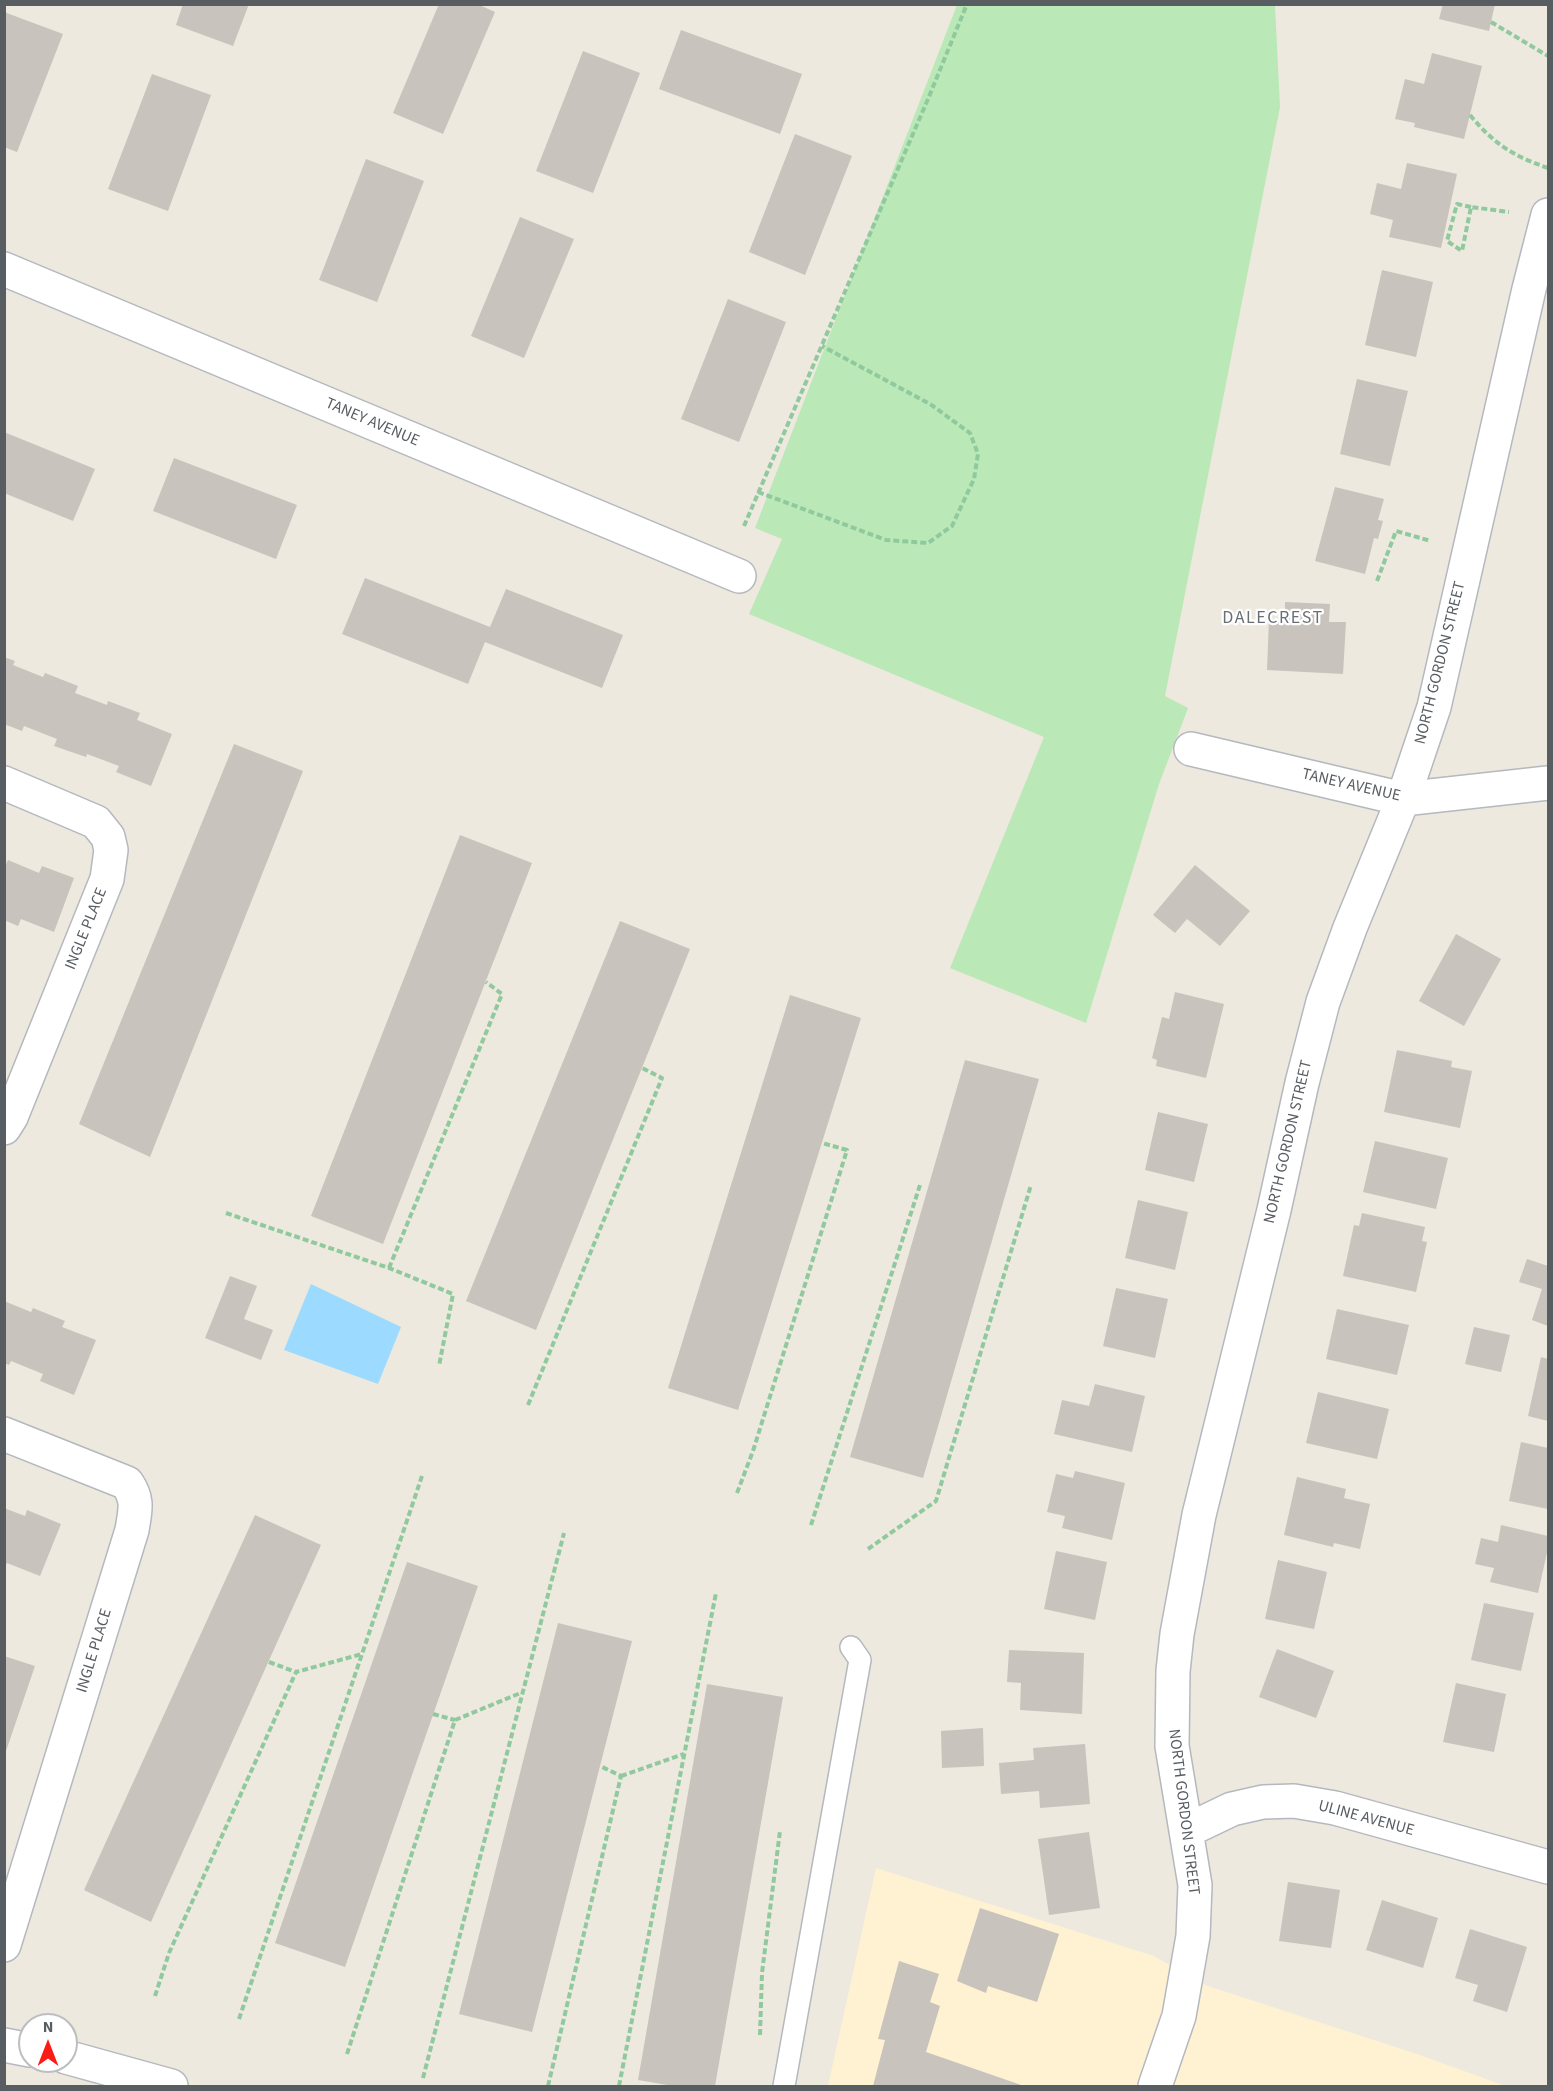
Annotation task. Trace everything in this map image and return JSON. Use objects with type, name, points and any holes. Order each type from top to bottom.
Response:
[{"type":"street","name":"NORTH GORDON STREET","points":[[1155,2086],[1179,2016],[1192,1936],[1195,1885],[1172,1746],[1173,1671],[1177,1634],[1199,1515],[1323,1002],[1350,928],[1403,799],[1434,707],[1529,289],[1548,215]]},
{"type":"street","name":"TANEY AVENUE","points":[[4,269],[739,576]]},
{"type":"street","name":"TANEY AVENUE","points":[[1191,749],[1403,799],[1548,783]]},
{"type":"street","name":"INGLE PLACE","points":[[4,783],[96,822],[108,837],[111,860],[107,879],[11,1117],[4,1128]]},
{"type":"street","name":"INGLE PLACE","points":[[4,1434],[127,1483],[135,1495],[136,1508],[132,1530],[4,1945]]},
{"type":"street","name":"ULINE AVENUE","points":[[1186,1831],[1233,1809],[1263,1802],[1294,1801],[1335,1808],[1548,1867]]},
{"type":"street","points":[[78,2060],[171,2086]]},
{"type":"lane","points":[[784,2086],[860,1660],[851,1647]]},
{"type":"path","points":[[744,526],[967,4]]},
{"type":"path","points":[[1491,22],[1548,56]]},
{"type":"path","points":[[1470,115],[1495,141],[1521,158],[1548,168]]},
{"type":"path","points":[[1471,207],[1462,250],[1447,241],[1457,204],[1509,212]]},
{"type":"path","points":[[758,492],[886,540],[928,543],[952,526],[974,479],[978,454],[970,433],[930,404],[822,346]]},
{"type":"path","points":[[1377,581],[1396,531],[1431,541]]},
{"type":"path","points":[[388,1268],[502,994],[486,982]]},
{"type":"path","points":[[528,1405],[662,1078],[642,1068]]},
{"type":"path","points":[[737,1493],[753,1451],[847,1150],[822,1143]]},
{"type":"path","points":[[812,1525],[920,1185]]},
{"type":"path","points":[[868,1549],[936,1501],[1031,1185]]},
{"type":"path","points":[[226,1213],[388,1268],[453,1294],[439,1366]]},
{"type":"path","points":[[239,2019],[422,1476]]},
{"type":"path","points":[[423,2078],[564,1533]]},
{"type":"path","points":[[619,2086],[716,1593]]},
{"type":"path","points":[[269,1662],[296,1672],[362,1654]]},
{"type":"path","points":[[155,1996],[169,1953],[296,1672]]},
{"type":"path","points":[[433,1714],[455,1720],[523,1692]]},
{"type":"path","points":[[347,2054],[455,1720]]},
{"type":"path","points":[[600,1766],[621,1776],[684,1754]]},
{"type":"path","points":[[548,2086],[621,1776]]},
{"type":"path","points":[[760,2042],[762,1973],[780,1831]]},
{"type":"shaded area","points":[[876,1868],[1154,1956],[1205,1985],[1420,2055],[1505,2086],[828,2086]]},
{"type":"green space","points":[[957,5],[1275,5],[1280,107],[1165,696],[1188,708],[1159,784],[1086,1023],[950,968],[1044,737],[749,614],[782,539],[755,528]]},
{"type":"water","points":[[311,1284],[401,1327],[378,1384],[284,1350]]},
{"type":"building","points":[[183,4],[249,4],[233,46],[176,25]]},
{"type":"building","points":[[439,4],[477,4],[495,12],[443,134],[393,113]]},
{"type":"building","points":[[1443,4],[1495,4],[1489,31],[1439,19]]},
{"type":"building","points":[[4,12],[63,34],[17,152],[4,147]]},
{"type":"building","points":[[681,30],[802,74],[780,134],[659,89]]},
{"type":"building","points":[[583,51],[640,73],[593,193],[536,171]]},
{"type":"building","points":[[1432,53],[1482,66],[1464,139],[1414,127],[1415,123],[1395,119],[1405,79],[1424,84]]},
{"type":"building","points":[[152,74],[211,95],[168,211],[108,189]]},
{"type":"building","points":[[795,134],[852,156],[805,275],[749,252]]},
{"type":"building","points":[[366,159],[424,181],[377,302],[319,280]]},
{"type":"building","points":[[1407,163],[1457,174],[1441,248],[1389,237],[1393,220],[1370,214],[1377,183],[1401,189]]},
{"type":"building","points":[[520,217],[574,239],[524,358],[471,336]]},
{"type":"building","points":[[1382,270],[1433,282],[1416,357],[1365,345]]},
{"type":"building","points":[[728,299],[786,322],[739,442],[681,419]]},
{"type":"building","points":[[1357,379],[1408,391],[1390,466],[1340,454]]},
{"type":"building","points":[[4,432],[95,469],[73,521],[4,493]]},
{"type":"building","points":[[174,458],[297,505],[276,559],[153,511]]},
{"type":"building","points":[[1335,487],[1384,499],[1378,520],[1383,521],[1378,539],[1374,538],[1365,574],[1315,561]]},
{"type":"building","points":[[365,578],[490,627],[506,589],[623,635],[602,688],[485,642],[468,684],[342,634]]},
{"type":"building","points":[[1285,602],[1330,604],[1329,622],[1346,622],[1343,674],[1267,670],[1269,619],[1285,620]]},
{"type":"building","points":[[4,657],[15,661],[13,665],[43,677],[45,673],[78,686],[75,693],[107,705],[108,701],[140,713],[137,720],[172,734],[151,786],[116,772],[119,766],[87,754],[86,757],[54,746],[57,739],[24,726],[22,731],[4,724]]},
{"type":"building","points":[[234,744],[303,771],[150,1157],[79,1124]]},
{"type":"building","points":[[460,835],[532,863],[383,1244],[311,1216]]},
{"type":"building","points":[[8,860],[39,873],[42,866],[74,878],[54,932],[21,919],[18,926],[4,920],[4,863],[6,864]]},
{"type":"building","points":[[1195,865],[1250,911],[1220,946],[1187,919],[1175,933],[1153,915]]},
{"type":"building","points":[[620,921],[690,949],[536,1330],[466,1301]]},
{"type":"building","points":[[1456,934],[1501,959],[1464,1026],[1419,1001]]},
{"type":"building","points":[[1175,992],[1224,1004],[1206,1078],[1156,1066],[1157,1060],[1152,1058],[1162,1017],[1169,1019]]},
{"type":"building","points":[[790,995],[861,1018],[738,1410],[668,1388]]},
{"type":"building","points":[[1397,1050],[1452,1061],[1451,1067],[1472,1071],[1460,1128],[1384,1112]]},
{"type":"building","points":[[965,1060],[1039,1079],[923,1478],[850,1457]]},
{"type":"building","points":[[1158,1112],[1208,1124],[1194,1182],[1145,1170]]},
{"type":"building","points":[[1375,1141],[1448,1158],[1436,1209],[1363,1192]]},
{"type":"building","points":[[1138,1200],[1188,1212],[1175,1270],[1125,1258]]},
{"type":"building","points":[[1362,1213],[1425,1227],[1422,1241],[1427,1242],[1416,1292],[1343,1276],[1354,1225],[1359,1226]]},
{"type":"building","points":[[1527,1259],[1548,1266],[1548,1326],[1532,1320],[1542,1289],[1519,1282]]},
{"type":"building","points":[[230,1276],[257,1286],[244,1319],[273,1330],[261,1360],[205,1338]]},
{"type":"building","points":[[1116,1288],[1168,1299],[1155,1358],[1103,1346]]},
{"type":"building","points":[[4,1301],[31,1312],[33,1308],[65,1321],[62,1327],[96,1340],[74,1395],[40,1381],[43,1374],[11,1361],[9,1365],[4,1363]]},
{"type":"building","points":[[1337,1309],[1409,1325],[1397,1375],[1326,1359]]},
{"type":"building","points":[[1474,1327],[1510,1335],[1501,1372],[1465,1364]]},
{"type":"building","points":[[1541,1357],[1548,1359],[1548,1421],[1528,1416]]},
{"type":"building","points":[[1095,1384],[1145,1396],[1132,1452],[1054,1434],[1062,1400],[1089,1406]]},
{"type":"building","points":[[1318,1392],[1389,1409],[1377,1459],[1306,1443]]},
{"type":"building","points":[[1521,1442],[1548,1448],[1548,1509],[1509,1501]]},
{"type":"building","points":[[1075,1471],[1125,1483],[1112,1540],[1062,1528],[1065,1516],[1047,1512],[1056,1474],[1073,1478]]},
{"type":"building","points":[[1297,1477],[1346,1489],[1344,1498],[1370,1504],[1360,1549],[1334,1543],[1333,1547],[1284,1535]]},
{"type":"building","points":[[4,1508],[25,1516],[27,1510],[61,1524],[40,1576],[7,1563],[4,1568]]},
{"type":"building","points":[[255,1515],[321,1545],[151,1922],[84,1890]]},
{"type":"building","points":[[1501,1525],[1548,1536],[1548,1548],[1538,1593],[1490,1582],[1494,1568],[1475,1564],[1481,1538],[1498,1542]]},
{"type":"building","points":[[1056,1551],[1107,1562],[1095,1620],[1044,1609]]},
{"type":"building","points":[[1278,1560],[1327,1572],[1314,1629],[1265,1619]]},
{"type":"building","points":[[407,1562],[478,1586],[345,1967],[275,1943]]},
{"type":"building","points":[[1484,1603],[1534,1613],[1521,1671],[1471,1660]]},
{"type":"building","points":[[558,1623],[632,1641],[532,2032],[459,2014]]},
{"type":"building","points":[[1277,1649],[1334,1671],[1316,1718],[1259,1697]]},
{"type":"building","points":[[1009,1650],[1084,1653],[1082,1714],[1020,1710],[1021,1683],[1007,1682]]},
{"type":"building","points":[[4,1656],[35,1666],[5,1754],[4,1754]]},
{"type":"building","points":[[1456,1683],[1506,1694],[1494,1752],[1443,1742]]},
{"type":"building","points":[[707,1684],[783,1697],[715,2086],[673,2086],[638,2080]]},
{"type":"building","points":[[983,1728],[984,1766],[942,1768],[941,1731]]},
{"type":"building","points":[[1085,1744],[1090,1804],[1040,1808],[1039,1791],[1001,1794],[999,1763],[1034,1760],[1033,1748]]},
{"type":"building","points":[[1089,1832],[1100,1908],[1049,1915],[1038,1839]]},
{"type":"building","points":[[1288,1882],[1340,1890],[1331,1948],[1279,1941]]},
{"type":"building","points":[[1382,1900],[1438,1918],[1423,1968],[1366,1950]]},
{"type":"building","points":[[980,1908],[1059,1934],[1037,2002],[988,1986],[986,1993],[957,1981]]},
{"type":"building","points":[[1470,1929],[1527,1947],[1507,2012],[1473,2001],[1478,1985],[1455,1978]]},
{"type":"building","points":[[899,1961],[939,1974],[930,2002],[940,2006],[926,2052],[1024,2086],[873,2086],[885,2040],[878,2039]]},
{"type":"district","name":"DALECREST","points":[[1273,619]]}]
